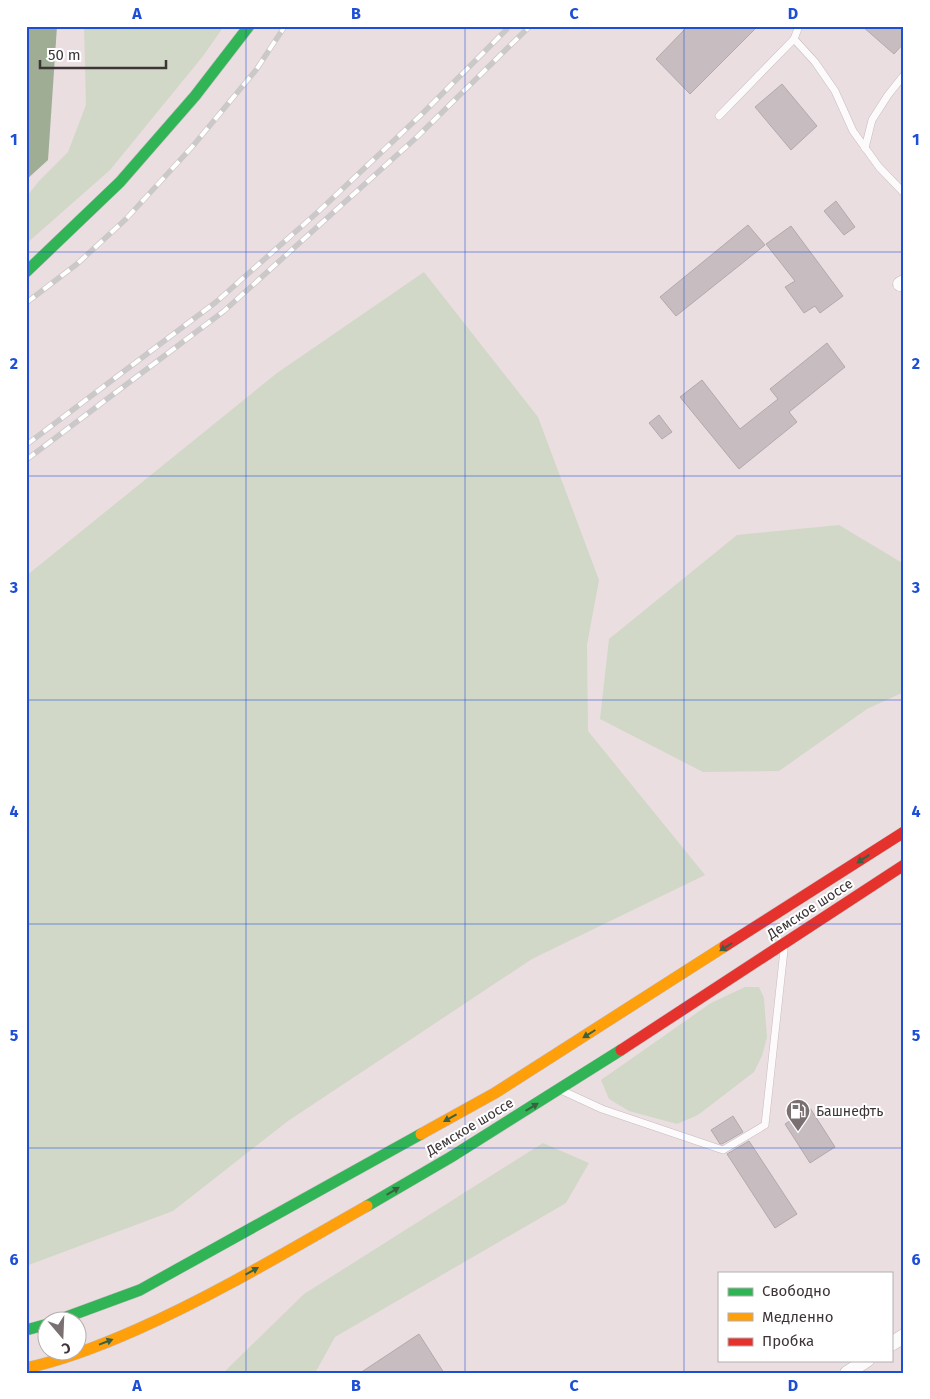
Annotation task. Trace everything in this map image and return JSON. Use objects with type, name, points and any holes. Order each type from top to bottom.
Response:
[{"type":"main road","points":[[26,272],[120,182],[195,96],[249,26]]},
{"type":"main road","name":"Демское шоссе","points":[[80,1312],[140,1290],[495,1093],[904,832]]},
{"type":"main road","name":"Демское шоссе","points":[[26,1368],[52,1363],[132,1332],[227,1285],[344,1220],[561,1090],[904,865]]},
{"type":"street","points":[[892,1343],[904,1336]]},
{"type":"street","points":[[847,1373],[864,1362]]},
{"type":"lane","points":[[719,116],[794,39],[799,26]]},
{"type":"lane","points":[[794,39],[815,62],[835,91],[854,131],[879,167],[904,193]]},
{"type":"lane","points":[[866,148],[872,120],[904,75]]},
{"type":"lane","points":[[561,1090],[602,1108],[723,1150],[765,1125],[785,944]]},
{"type":"shaded area","points":[[26,26],[57,26],[48,160],[26,180]]},
{"type":"shaded area","points":[[84,26],[224,26],[203,56],[110,170],[26,244],[26,197],[68,152],[86,105]]},
{"type":"shaded area","points":[[424,272],[538,417],[599,580],[587,645],[588,731],[705,875],[532,959],[288,1121],[173,1211],[26,1266],[26,576],[277,373]]},
{"type":"shaded area","points":[[839,525],[904,564],[904,692],[867,709],[779,771],[703,772],[600,719],[609,639],[737,535]]},
{"type":"shaded area","points":[[745,987],[759,987],[764,998],[767,1037],[762,1056],[754,1072],[698,1115],[677,1124],[629,1111],[609,1099],[601,1080],[711,1003]]},
{"type":"shaded area","points":[[543,1143],[589,1163],[566,1203],[335,1337],[315,1373],[223,1373],[304,1294]]},
{"type":"building","points":[[688,26],[758,26],[690,94],[656,59]]},
{"type":"building","points":[[862,26],[904,26],[904,43],[894,54]]},
{"type":"building","points":[[782,84],[817,126],[791,150],[755,107]]},
{"type":"building","points":[[836,201],[855,227],[844,235],[824,211]]},
{"type":"building","points":[[748,225],[765,245],[676,316],[660,297]]},
{"type":"building","points":[[791,226],[843,296],[820,313],[815,306],[804,313],[785,287],[795,281],[766,244]]},
{"type":"building","points":[[827,343],[845,367],[789,412],[797,422],[739,469],[680,397],[702,380],[740,429],[778,399],[770,389]]},
{"type":"building","points":[[659,415],[672,432],[662,439],[649,423]]},
{"type":"building","points":[[810,1108],[835,1147],[810,1163],[785,1124]]},
{"type":"building","points":[[733,1116],[743,1132],[720,1144],[711,1130]]},
{"type":"building","points":[[749,1141],[797,1214],[775,1228],[727,1154]]},
{"type":"building","points":[[419,1334],[444,1373],[360,1373]]},
{"type":"railway","points":[[26,303],[77,264],[126,219],[192,147],[256,70],[285,26]]},
{"type":"railway","points":[[26,445],[216,302],[319,211],[422,114],[510,26]]},
{"type":"railway","points":[[26,460],[224,311],[417,137],[530,26]]},
{"type":"traffic: fast","points":[[26,272],[120,182],[195,96],[249,26]]},
{"type":"traffic: fast","points":[[367,1206],[451,1157],[621,1050]]},
{"type":"traffic: fast","points":[[80,1312],[140,1290],[421,1134]]},
{"type":"traffic: fast","points":[[26,1330],[38,1327]]},
{"type":"traffic: slow","points":[[421,1134],[495,1093],[725,946]]},
{"type":"traffic: slow","points":[[26,1368],[83,1352],[167,1315],[254,1270],[367,1206]]},
{"type":"traffic: jam","points":[[725,946],[904,832]]},
{"type":"traffic: jam","points":[[621,1050],[904,865]]},
{"type":"place","name":"Башнефть","points":[[798,1132]]}]
